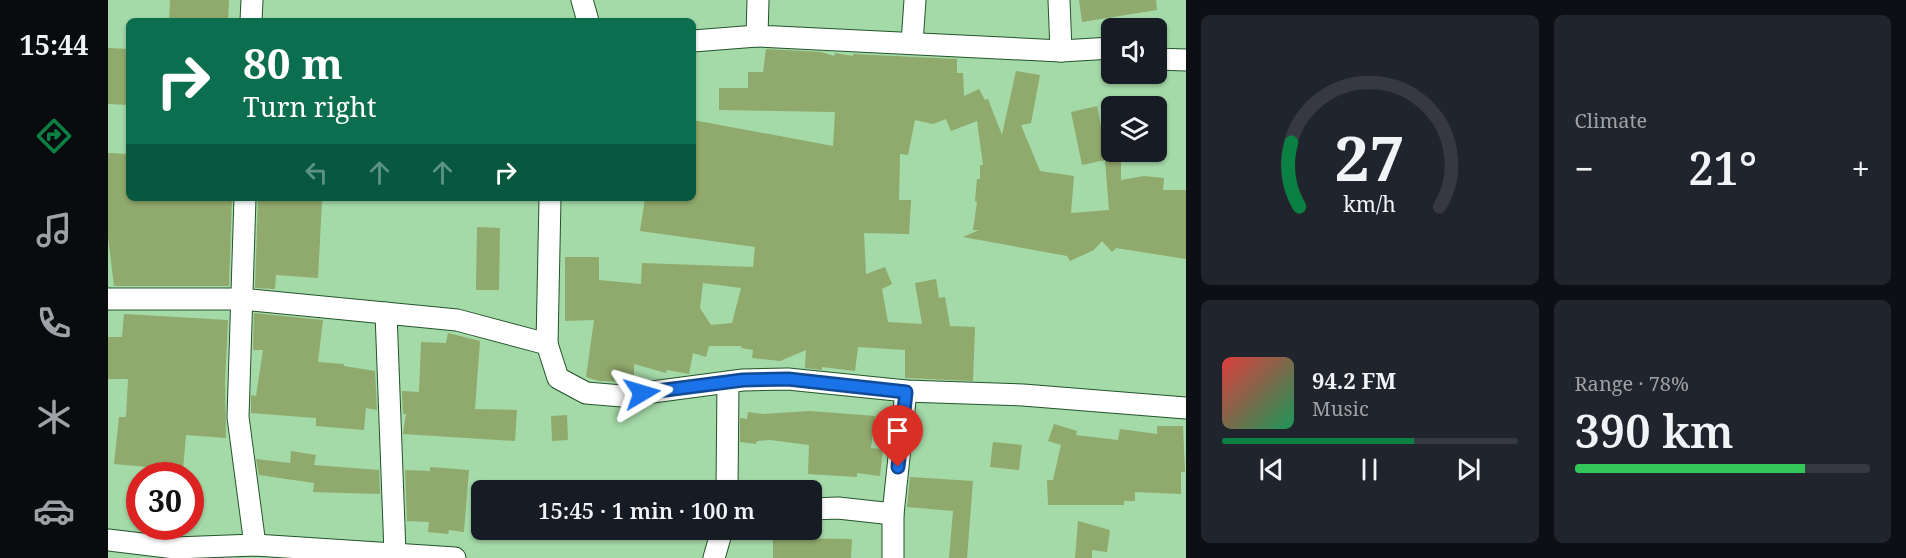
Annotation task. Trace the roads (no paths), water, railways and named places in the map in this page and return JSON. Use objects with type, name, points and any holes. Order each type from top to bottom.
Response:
[{"type":"street","points":[[251,18],[252,0]]},
{"type":"street","points":[[582,0],[587,18]]},
{"type":"street","points":[[757,36],[758,0]]},
{"type":"street","points":[[912,43],[915,0]]},
{"type":"street","points":[[1059,0],[1061,51]]},
{"type":"street","points":[[696,40],[757,36],[1061,51],[1101,49]]},
{"type":"street","points":[[1167,59],[1186,60]]},
{"type":"street","points":[[244,201],[237,417],[255,545]]},
{"type":"street","points":[[550,201],[547,344],[558,378],[586,393],[622,396],[728,382],[788,379],[906,392],[1023,395],[1186,408]]},
{"type":"street","points":[[108,299],[241,299],[457,320],[547,344]]},
{"type":"street","points":[[386,313],[395,554]]},
{"type":"street","points":[[727,480],[728,382]]},
{"type":"street","points":[[894,558],[893,514],[906,392]]},
{"type":"street","points":[[822,509],[838,508],[893,514]]},
{"type":"street","points":[[108,540],[174,548],[255,545],[455,558]]},
{"type":"street","points":[[714,558],[719,540]]}]
